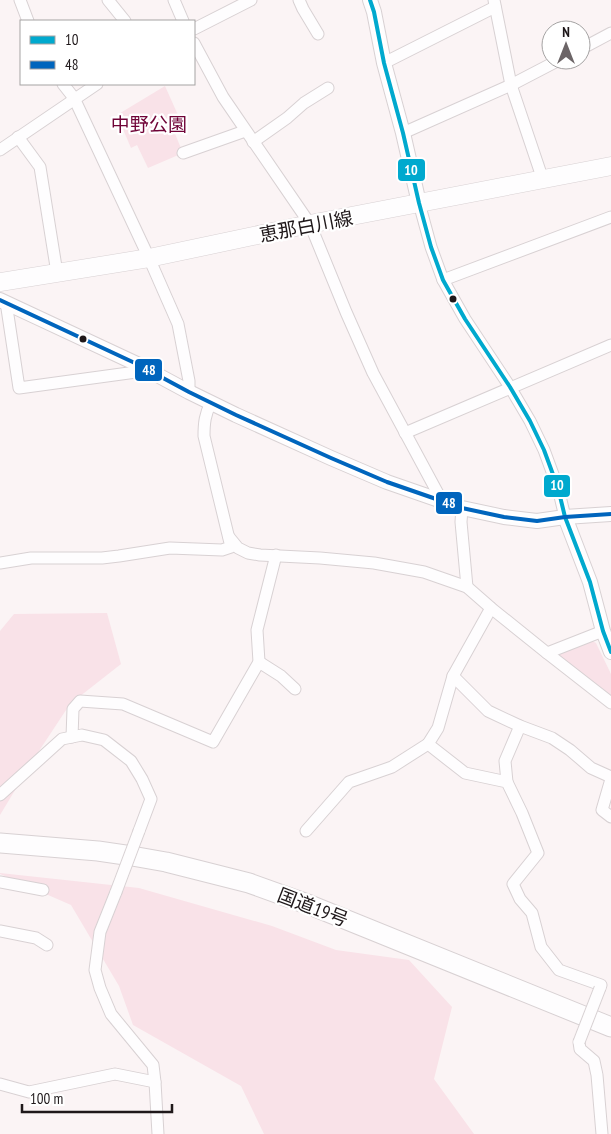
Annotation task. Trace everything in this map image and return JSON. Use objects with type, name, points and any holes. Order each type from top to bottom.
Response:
[{"type":"highway","name":"国道19号","points":[[0,837],[98,846],[168,856],[250,878],[307,898],[611,1021]]},
{"type":"highway","name":"国道19号","points":[[0,843],[98,851],[132,856],[166,862],[249,882],[611,1027]]},
{"type":"main road","name":"恵那白川線","points":[[0,282],[149,258],[310,224],[611,166]]},
{"type":"street","points":[[20,0],[28,20]]},
{"type":"street","points":[[108,0],[124,20]]},
{"type":"street","points":[[174,0],[183,20]]},
{"type":"street","points":[[195,28],[251,0]]},
{"type":"street","points":[[299,0],[318,34]]},
{"type":"street","points":[[370,0],[419,203],[431,247],[443,280],[465,319],[510,387],[544,450],[558,488],[565,517],[590,582],[603,631],[611,652]]},
{"type":"street","points":[[384,63],[494,3],[512,85],[543,180]]},
{"type":"street","points":[[591,44],[611,33]]},
{"type":"street","points":[[195,45],[223,97],[310,224],[373,373],[442,501]]},
{"type":"street","points":[[403,133],[512,85],[541,70]]},
{"type":"street","points":[[64,85],[74,98],[178,324],[189,381],[189,392]]},
{"type":"street","points":[[0,150],[95,85]]},
{"type":"street","points":[[253,142],[288,118],[304,103],[328,88]]},
{"type":"street","points":[[183,153],[246,131]]},
{"type":"street","points":[[18,137],[40,167],[57,273]]},
{"type":"street","points":[[443,280],[611,216]]},
{"type":"street","points":[[3,301],[19,388],[136,372],[137,364]]},
{"type":"street","points":[[3,301],[137,364],[211,403],[387,482],[462,508],[504,517],[537,521],[611,514]]},
{"type":"street","points":[[405,433],[611,345]]},
{"type":"street","points":[[0,563],[31,558],[102,558],[170,548],[222,550],[231,547],[204,436],[204,420],[206,411],[211,403]]},
{"type":"street","points":[[462,508],[461,522],[467,587]]},
{"type":"street","points":[[228,537],[238,548],[248,553],[374,563],[424,572],[467,587],[490,608],[611,703]]},
{"type":"street","points":[[72,737],[73,709],[80,701],[123,704],[213,742],[259,662],[256,630],[276,555]]},
{"type":"street","points":[[306,832],[349,782],[392,767],[428,744],[438,728],[453,676],[490,608]]},
{"type":"street","points":[[547,653],[603,631]]},
{"type":"street","points":[[259,662],[281,676],[295,690]]},
{"type":"street","points":[[453,676],[488,711],[552,738],[591,768],[611,778],[602,810],[611,817]]},
{"type":"street","points":[[520,726],[505,761],[507,782],[538,853],[513,884],[520,899],[532,913],[541,947],[559,970],[600,985],[579,1042],[580,1049],[594,1061],[602,1134]]},
{"type":"street","points":[[0,794],[62,739],[82,735],[104,740],[130,761],[142,779],[150,799],[100,932],[95,970],[111,1014],[153,1066],[158,1134]]},
{"type":"street","points":[[428,744],[465,773],[507,782]]},
{"type":"street","points":[[0,882],[44,890]]},
{"type":"street","points":[[0,931],[36,938],[47,945]]},
{"type":"street","points":[[0,1084],[29,1092],[115,1074],[155,1082]]},
{"type":"green space","name":"中野公園","points":[[165,86],[182,124],[173,129],[183,153],[148,168],[137,145],[131,148],[117,115]]},
{"type":"green space","points":[[107,613],[121,664],[70,704],[0,815],[0,631],[14,614]]},
{"type":"green space","points":[[592,641],[596,643],[611,674],[611,696],[555,656]]},
{"type":"green space","points":[[0,873],[139,888],[272,926],[336,950],[409,960],[452,1007],[434,1079],[474,1134],[264,1134],[241,1086],[133,1025],[119,986],[71,905]]},
{"type":"transit line","name":"10","points":[[370,0],[419,203],[431,247],[443,280],[465,319],[510,387],[544,450],[558,488],[565,517],[590,582],[603,631],[611,652]]},
{"type":"transit line","name":"48","points":[[0,300],[137,364],[236,415],[387,482],[462,508],[504,517],[537,521],[611,514]]}]
